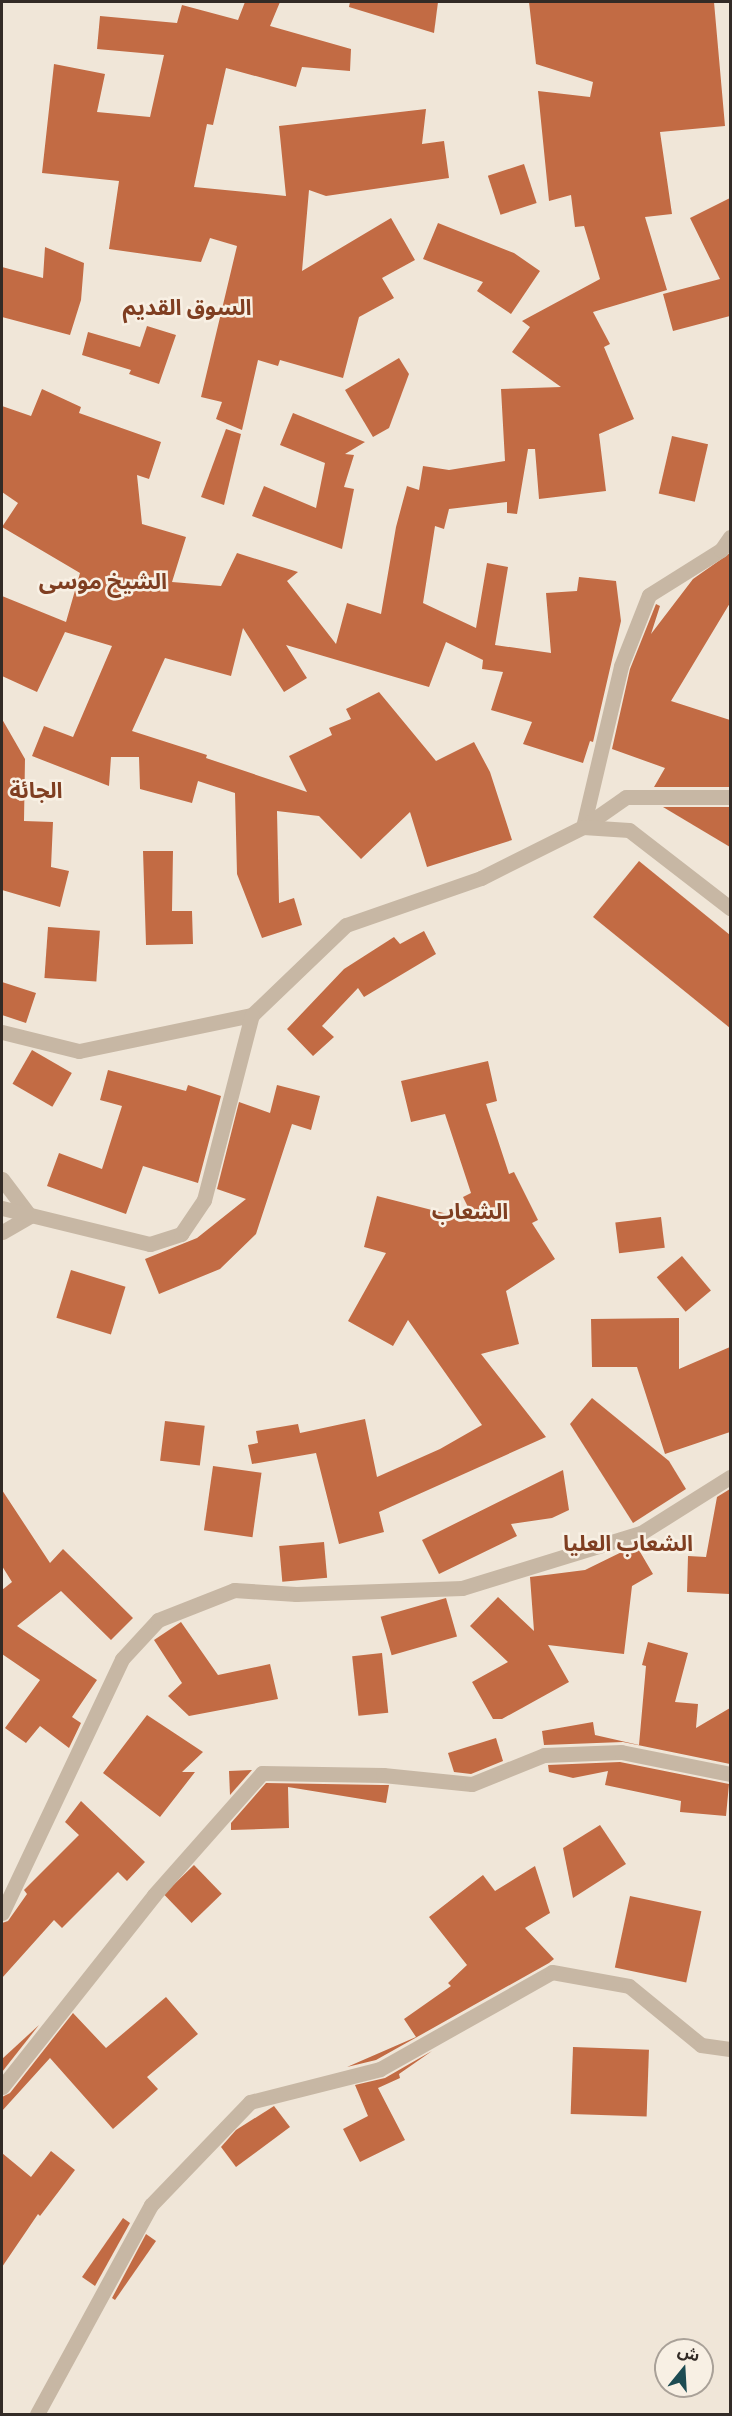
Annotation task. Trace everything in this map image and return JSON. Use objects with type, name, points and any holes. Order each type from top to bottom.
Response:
[{"type":"street","points":[[583,827],[621,666],[649,595],[721,550],[730,537]]},
{"type":"street","points":[[2,1208],[150,1244],[181,1234],[204,1200],[252,1015],[346,925],[481,878],[583,827],[626,798],[730,797]]},
{"type":"street","points":[[583,827],[629,830],[730,908]]},
{"type":"street","points":[[2,1032],[80,1051],[252,1015]]},
{"type":"street","points":[[2,1179],[30,1216]]},
{"type":"street","points":[[2,1232],[30,1216]]},
{"type":"street","points":[[2,1912],[122,1659],[158,1620],[234,1590],[296,1594],[462,1588],[641,1533],[730,1477]]},
{"type":"street","points":[[2,2087],[154,1896],[262,1773],[383,1775],[472,1784],[544,1755],[621,1752],[730,1774]]},
{"type":"street","points":[[37,2415],[151,2205],[250,2102],[380,2069],[552,1972],[629,1986],[701,2045],[730,2049]]},
{"type":"building","points":[[245,2],[280,2],[270,26],[351,49],[350,71],[302,67],[296,87],[226,68],[213,125],[207,124],[194,187],[286,196],[279,126],[426,109],[422,144],[444,141],[449,178],[326,196],[309,190],[302,271],[391,218],[415,260],[382,278],[394,298],[359,317],[343,378],[280,360],[278,366],[258,360],[242,430],[216,419],[222,402],[201,397],[237,246],[210,238],[201,262],[109,249],[119,181],[42,173],[54,64],[105,74],[97,112],[150,117],[164,55],[97,49],[100,16],[177,23],[182,5],[238,20]]},
{"type":"building","points":[[350,2],[438,2],[434,33],[349,7]]},
{"type":"building","points":[[529,2],[714,2],[725,126],[660,132],[672,214],[645,217],[667,290],[593,312],[610,344],[604,347],[634,419],[599,434],[606,491],[539,499],[535,449],[528,449],[517,514],[507,513],[507,502],[449,509],[444,529],[435,526],[423,603],[476,628],[487,563],[508,567],[495,645],[551,653],[546,593],[577,591],[579,577],[616,581],[621,621],[593,742],[590,741],[583,763],[523,744],[532,722],[491,710],[503,672],[482,669],[483,660],[446,642],[429,687],[286,645],[307,678],[284,692],[243,628],[231,676],[165,658],[132,731],[207,755],[206,758],[307,792],[289,756],[332,735],[329,728],[351,719],[346,709],[379,692],[436,761],[474,742],[490,772],[512,840],[427,867],[410,812],[361,859],[319,816],[277,811],[279,903],[294,898],[302,925],[262,938],[237,874],[235,793],[198,781],[192,803],[140,789],[139,757],[111,757],[109,786],[32,756],[44,726],[73,737],[112,646],[65,632],[37,692],[2,676],[2,596],[66,622],[80,573],[2,527],[18,503],[2,492],[2,406],[31,416],[42,389],[81,407],[79,413],[161,442],[149,479],[137,475],[142,524],[186,537],[172,582],[221,586],[237,553],[298,572],[287,581],[336,644],[347,603],[381,614],[396,527],[407,486],[419,490],[423,466],[449,470],[505,461],[501,389],[561,387],[512,352],[530,327],[522,321],[600,279],[584,226],[575,227],[571,195],[549,201],[538,91],[590,97],[593,82],[536,64]]},
{"type":"building","points":[[524,164],[537,203],[501,215],[488,176]]},
{"type":"building","points":[[730,198],[730,316],[673,331],[663,294],[720,279],[690,218]]},
{"type":"building","points":[[438,223],[514,253],[540,271],[511,314],[477,291],[483,282],[423,259]]},
{"type":"building","points":[[45,247],[84,263],[81,300],[70,335],[2,317],[2,267],[43,278]]},
{"type":"building","points":[[147,326],[176,335],[159,384],[129,374],[131,370],[82,355],[88,332],[140,347]]},
{"type":"building","points":[[399,358],[409,374],[389,428],[373,437],[345,390]]},
{"type":"building","points":[[293,413],[365,442],[345,454],[354,455],[344,487],[354,489],[342,549],[252,516],[264,486],[316,508],[325,463],[280,445]]},
{"type":"building","points":[[226,429],[241,434],[224,505],[201,497]]},
{"type":"building","points":[[672,436],[708,444],[695,502],[659,493]]},
{"type":"building","points":[[730,553],[730,603],[671,701],[730,720],[730,787],[654,787],[665,768],[612,749],[630,669],[656,604],[660,606],[651,634],[693,579]]},
{"type":"building","points":[[2,719],[25,759],[24,821],[53,822],[51,867],[69,871],[60,907],[2,890]]},
{"type":"building","points":[[663,807],[730,807],[730,847]]},
{"type":"building","points":[[143,851],[173,851],[172,911],[192,911],[193,944],[146,945]]},
{"type":"building","points":[[639,861],[730,935],[730,1028],[593,917]]},
{"type":"building","points":[[48,927],[100,931],[96,982],[44,978]]},
{"type":"building","points":[[424,931],[436,954],[364,997],[358,988],[322,1026],[334,1037],[313,1056],[287,1029],[344,969],[394,937],[400,944]]},
{"type":"building","points":[[2,982],[36,993],[26,1023],[2,1015]]},
{"type":"building","points":[[32,1050],[72,1073],[52,1107],[12,1084]]},
{"type":"building","points":[[488,1061],[497,1101],[486,1104],[509,1174],[514,1172],[538,1220],[532,1223],[555,1259],[506,1291],[519,1344],[481,1354],[546,1437],[379,1512],[384,1532],[339,1544],[316,1453],[252,1464],[248,1445],[258,1443],[256,1431],[298,1424],[300,1433],[365,1419],[377,1477],[440,1449],[482,1425],[408,1320],[393,1346],[348,1321],[386,1253],[364,1247],[377,1196],[475,1221],[463,1197],[471,1193],[445,1114],[411,1122],[401,1081]]},
{"type":"building","points":[[108,1070],[186,1091],[188,1085],[221,1096],[198,1183],[143,1166],[126,1214],[47,1186],[59,1153],[102,1169],[122,1106],[100,1100]]},
{"type":"building","points":[[277,1085],[320,1096],[311,1130],[292,1124],[256,1234],[220,1269],[159,1294],[145,1259],[197,1238],[246,1199],[217,1189],[239,1102],[270,1113]]},
{"type":"building","points":[[661,1217],[665,1248],[619,1253],[615,1223]]},
{"type":"building","points":[[682,1256],[711,1290],[686,1312],[657,1277]]},
{"type":"building","points":[[71,1270],[126,1287],[111,1334],[56,1318]]},
{"type":"building","points":[[679,1318],[679,1369],[730,1347],[730,1432],[665,1454],[637,1367],[592,1367],[591,1319]]},
{"type":"building","points":[[592,1398],[669,1461],[686,1489],[633,1523],[570,1424]]},
{"type":"building","points":[[165,1421],[205,1426],[200,1466],[160,1461]]},
{"type":"building","points":[[213,1466],[262,1473],[252,1537],[204,1530]]},
{"type":"building","points":[[563,1470],[569,1510],[552,1518],[511,1524],[517,1536],[439,1574],[422,1540]]},
{"type":"building","points":[[730,1489],[730,1594],[687,1592],[688,1556],[706,1557],[717,1497]]},
{"type":"building","points":[[2,1490],[50,1563],[63,1549],[133,1618],[111,1640],[61,1591],[17,1626],[97,1680],[72,1717],[81,1723],[69,1748],[40,1726],[26,1743],[5,1728],[40,1680],[2,1654],[2,1590],[12,1582],[2,1566]]},
{"type":"building","points":[[324,1542],[327,1578],[282,1582],[279,1546]]},
{"type":"building","points":[[636,1545],[653,1574],[632,1586],[624,1654],[548,1645],[569,1682],[502,1719],[493,1719],[472,1682],[508,1662],[470,1626],[498,1597],[534,1631],[530,1577],[585,1570]]},
{"type":"building","points":[[446,1598],[457,1636],[392,1655],[381,1617]]},
{"type":"building","points":[[181,1622],[218,1675],[270,1664],[278,1699],[189,1716],[168,1696],[182,1683],[154,1640]]},
{"type":"building","points":[[648,1642],[688,1653],[675,1702],[698,1704],[696,1728],[730,1708],[730,1764],[623,1742],[544,1745],[542,1731],[593,1722],[595,1735],[639,1745],[646,1666],[642,1665]]},
{"type":"building","points":[[382,1653],[388,1713],[358,1716],[352,1656]]},
{"type":"building","points":[[147,1715],[203,1752],[182,1772],[195,1772],[160,1817],[103,1773]]},
{"type":"building","points":[[496,1738],[503,1761],[471,1774],[454,1772],[448,1753]]},
{"type":"building","points":[[620,1762],[729,1784],[726,1816],[680,1812],[681,1801],[605,1785],[608,1771],[573,1778],[549,1772],[548,1765]]},
{"type":"building","points":[[252,1770],[230,1795],[229,1771]]},
{"type":"building","points":[[266,1783],[389,1785],[386,1803],[288,1787],[289,1828],[231,1830],[231,1823]]},
{"type":"building","points":[[81,1801],[145,1862],[127,1881],[118,1872],[62,1928],[54,1920],[2,1978],[2,1923],[8,1921],[27,1894],[24,1890],[79,1835],[65,1822]]},
{"type":"building","points":[[600,1825],[626,1864],[573,1898],[563,1848]]},
{"type":"building","points":[[194,1865],[222,1894],[192,1923],[164,1894]]},
{"type":"building","points":[[535,1866],[550,1913],[525,1928],[554,1959],[376,2060],[347,2067],[416,2037],[404,2019],[451,1986],[448,1983],[467,1965],[429,1917],[483,1875],[495,1891]]},
{"type":"building","points":[[630,1896],[701,1911],[686,1983],[615,1967]]},
{"type":"building","points":[[166,1997],[198,2034],[147,2077],[158,2089],[113,2129],[50,2058],[2,2111],[2,2097],[10,2093],[73,2013],[106,2048]]},
{"type":"building","points":[[39,2025],[2,2072],[2,2059]]},
{"type":"building","points":[[573,2047],[649,2050],[647,2117],[571,2114]]},
{"type":"building","points":[[432,2051],[399,2074],[400,2078],[378,2088],[405,2140],[360,2162],[343,2129],[368,2116],[355,2085],[385,2078]]},
{"type":"building","points":[[274,2106],[290,2127],[236,2167],[221,2147],[236,2130]]},
{"type":"building","points":[[51,2151],[75,2170],[40,2216],[38,2214],[2,2267],[2,2153],[31,2177]]},
{"type":"building","points":[[123,2218],[130,2223],[95,2286],[82,2277]]},
{"type":"building","points":[[146,2234],[156,2241],[115,2300],[112,2298]]},
{"type":"district","name":"السوق القديم","points":[[187,307]]},
{"type":"district","name":"الشيخ موسى","points":[[103,581]]},
{"type":"district","name":"الجائة","points":[[36,790]]},
{"type":"district","name":"الشعاب","points":[[470,1211]]},
{"type":"district","name":"الشعاب العليا","points":[[628,1543]]}]
